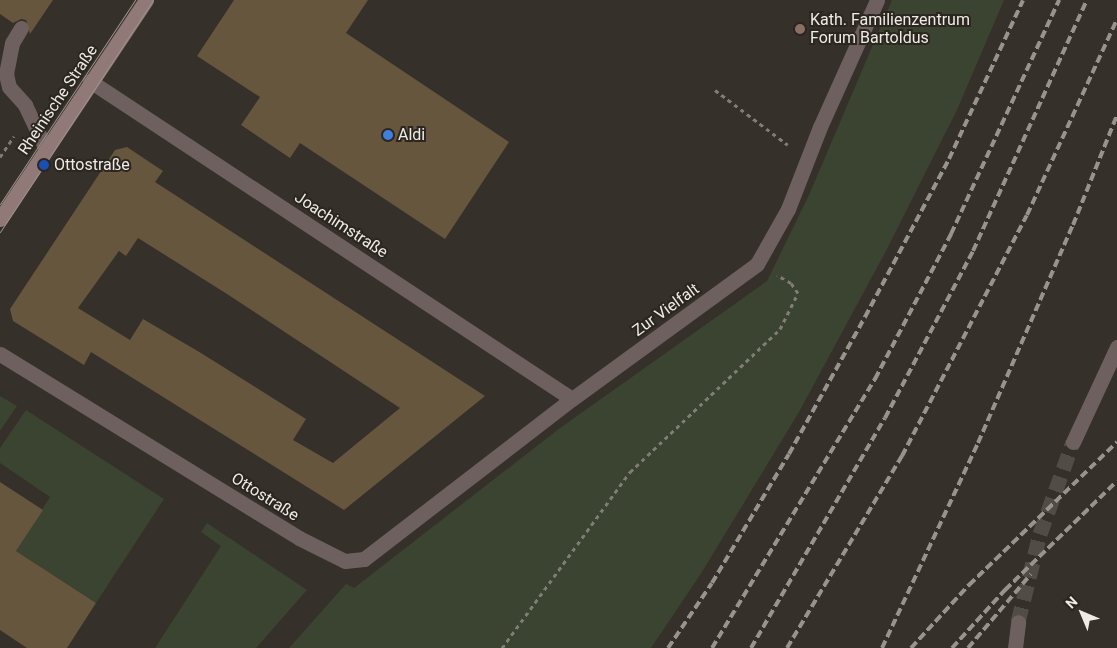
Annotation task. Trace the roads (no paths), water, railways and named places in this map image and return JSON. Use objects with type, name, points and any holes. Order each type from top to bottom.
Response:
[{"type":"main road","name":"Rheinische Straße","points":[[0,219],[90,81],[146,0]]},
{"type":"street","name":"Zur Vielfalt","points":[[364,558],[572,399],[757,264],[788,209],[820,127],[877,0]]},
{"type":"street","points":[[21,28],[12,43],[6,74],[9,87],[25,105],[46,149]]},
{"type":"street","name":"Joachimstraße","points":[[90,81],[572,399]]},
{"type":"street","points":[[1073,442],[1117,347]]},
{"type":"street","name":"Ottostraße","points":[[0,354],[299,538],[345,561],[364,558]]},
{"type":"street","points":[[1015,648],[1018,622]]},
{"type":"tunnel","points":[[1018,622],[1040,534],[1073,442]]},
{"type":"tram line","points":[[0,204],[135,0]]},
{"type":"tram line","points":[[0,232],[153,0]]},
{"type":"railway","points":[[668,648],[712,583],[789,454],[865,317],[949,159],[1023,0]]},
{"type":"railway","points":[[712,648],[875,379],[951,234],[1059,0]]},
{"type":"railway","points":[[751,648],[885,418],[973,251],[1087,0]]},
{"type":"railway","points":[[787,648],[902,456],[1027,215],[1117,19]]},
{"type":"railway","points":[[882,648],[978,443],[1073,225],[1117,115]]},
{"type":"railway","points":[[911,648],[969,585],[1117,442]]},
{"type":"railway","points":[[952,648],[1005,590],[1117,481]]},
{"type":"railway","points":[[968,648],[1031,574]]},
{"type":"place","name":"Kath. Familienzentrum Forum Bartoldus","points":[[800,29]]},
{"type":"place","name":"Aldi","points":[[388,135]]},
{"type":"place","name":"Ottostraße","points":[[44,165]]}]
